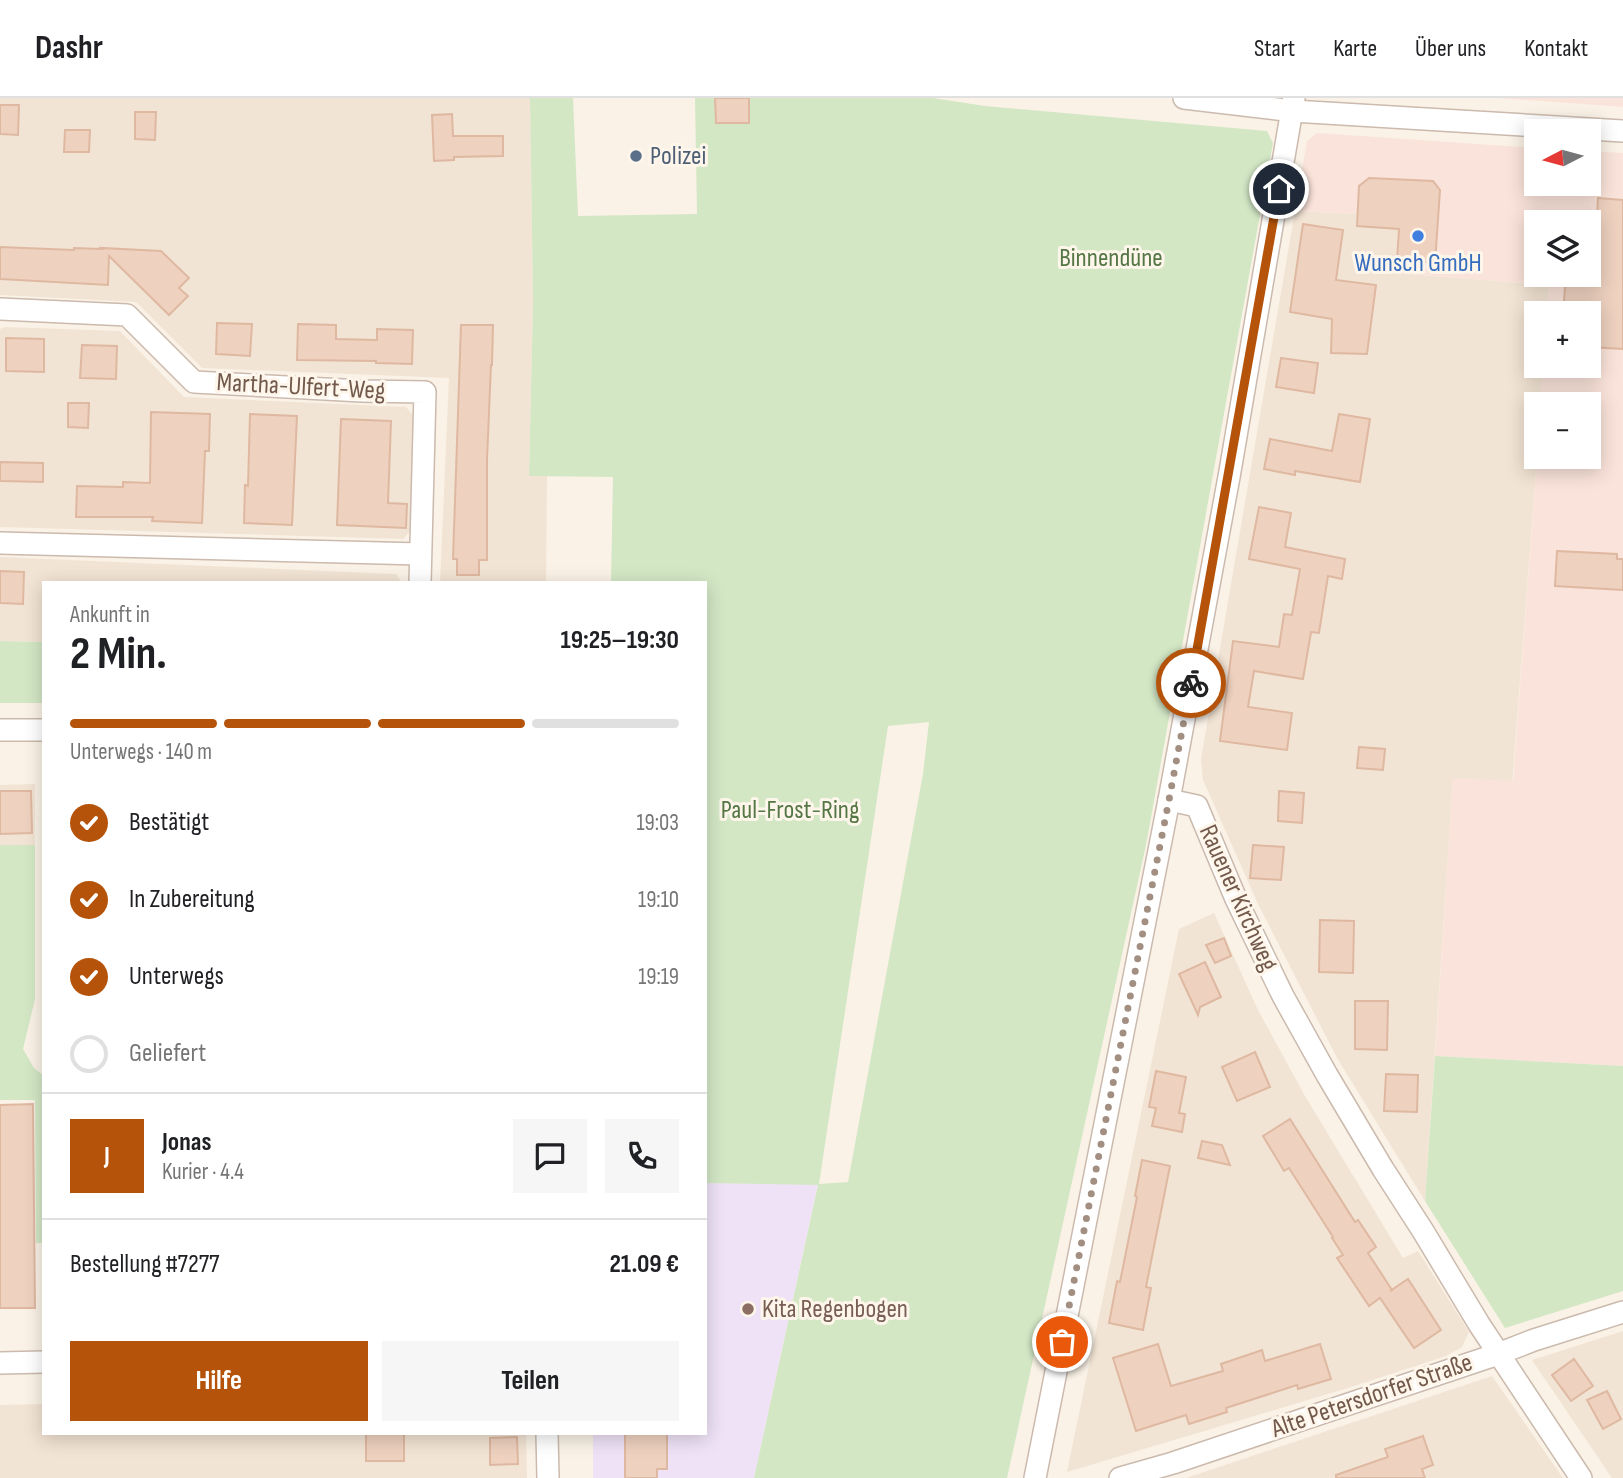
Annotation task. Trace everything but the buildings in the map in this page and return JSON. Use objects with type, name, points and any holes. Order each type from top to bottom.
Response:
[{"type":"street","points":[[1184,98],[1293,104],[1623,131]]},
{"type":"street","points":[[1035,1478],[1169,800],[1293,104]]},
{"type":"street","name":"Martha-Ulfert-Weg","points":[[0,309],[127,315],[194,382],[425,392],[420,581]]},
{"type":"street","points":[[0,543],[420,554]]},
{"type":"street","points":[[0,730],[42,730]]},
{"type":"street","name":"Rauener Kirchweg","points":[[1169,800],[1197,806],[1236,899],[1283,996],[1327,1076],[1498,1354],[1581,1478]]},
{"type":"street","name":"Alte Petersdorfer Straße","points":[[1121,1478],[1623,1312]]},
{"type":"street","points":[[0,1363],[42,1362]]},
{"type":"street","points":[[547,1435],[548,1478]]},
{"type":"shaded area","points":[[0,98],[530,98],[533,302],[529,475],[547,476],[546,581],[440,581],[449,378],[202,368],[136,302],[0,295]]},
{"type":"shaded area","points":[[1498,98],[1623,98],[1623,107]]},
{"type":"shaded area","points":[[1317,133],[1524,147],[1524,196],[1601,196],[1601,152],[1623,153],[1623,1066],[1435,1056],[1453,778],[1513,781],[1536,469],[1601,469],[1601,392],[1541,392],[1542,378],[1601,378],[1601,301],[1548,301],[1549,287],[1601,287],[1601,210],[1524,210],[1524,283],[1395,273],[1399,216],[1295,211],[1307,141]]},
{"type":"shaded area","points":[[1295,211],[1399,216],[1395,273],[1524,283],[1524,287],[1549,287],[1548,301],[1524,301],[1524,378],[1543,378],[1542,392],[1524,392],[1524,469],[1536,469],[1512,785],[1453,779],[1425,1201],[1337,1058],[1258,904],[1203,780],[1201,759]]},
{"type":"shaded area","points":[[0,329],[120,331],[184,397],[406,407],[417,420],[415,526],[403,539],[0,527]]},
{"type":"shaded area","points":[[0,557],[396,574],[401,581],[42,581],[42,642],[0,641]]},
{"type":"shaded area","points":[[35,784],[35,845],[0,845],[0,785]]},
{"type":"shaded area","points":[[1214,913],[1258,1010],[1305,1096],[1403,1258],[1418,1251],[1469,1332],[1462,1347],[1446,1356],[1067,1472],[1179,929]]},
{"type":"shaded area","name":"Kita Regenbogen","points":[[707,1183],[818,1184],[754,1478],[593,1478],[593,1435],[707,1435]]},
{"type":"shaded area","points":[[1623,1331],[1623,1478],[1612,1478],[1532,1360]]},
{"type":"shaded area","points":[[1492,1376],[1563,1478],[1186,1478]]},
{"type":"shaded area","points":[[42,1404],[42,1435],[526,1435],[527,1478],[0,1478],[0,1405]]},
{"type":"green space","points":[[530,98],[573,98],[578,216],[697,214],[695,98],[933,98],[985,106],[1267,131],[1273,143],[1146,845],[1007,1478],[754,1478],[818,1185],[707,1183],[707,581],[611,581],[613,477],[529,476],[533,302]],"holes":[[[929,722],[923,774],[848,1182],[819,1184],[888,726]]]},
{"type":"green space","points":[[0,641],[42,642],[42,703],[0,703]]},
{"type":"green space","points":[[0,845],[35,845],[35,999],[23,1049],[34,1068],[42,1074],[42,1243],[36,1243],[35,1100],[0,1100]]},
{"type":"green space","points":[[1435,1056],[1623,1066],[1623,1291],[1505,1328],[1425,1201]]},
{"type":"way so far","points":[[1062,1342],[1191,683]]},
{"type":"place","name":"Polizei","points":[[636,156]]},
{"type":"place","name":"Wunsch GmbH","points":[[1418,236]]},
{"type":"place","name":"Kita Regenbogen","points":[[748,1309]]},
{"type":"route","points":[[1191,683],[1279,189]]},
{"type":"park label","name":"Binnendüne","points":[[1111,258]]},
{"type":"park label","name":"Paul-Frost-Ring","points":[[790,810]]}]
